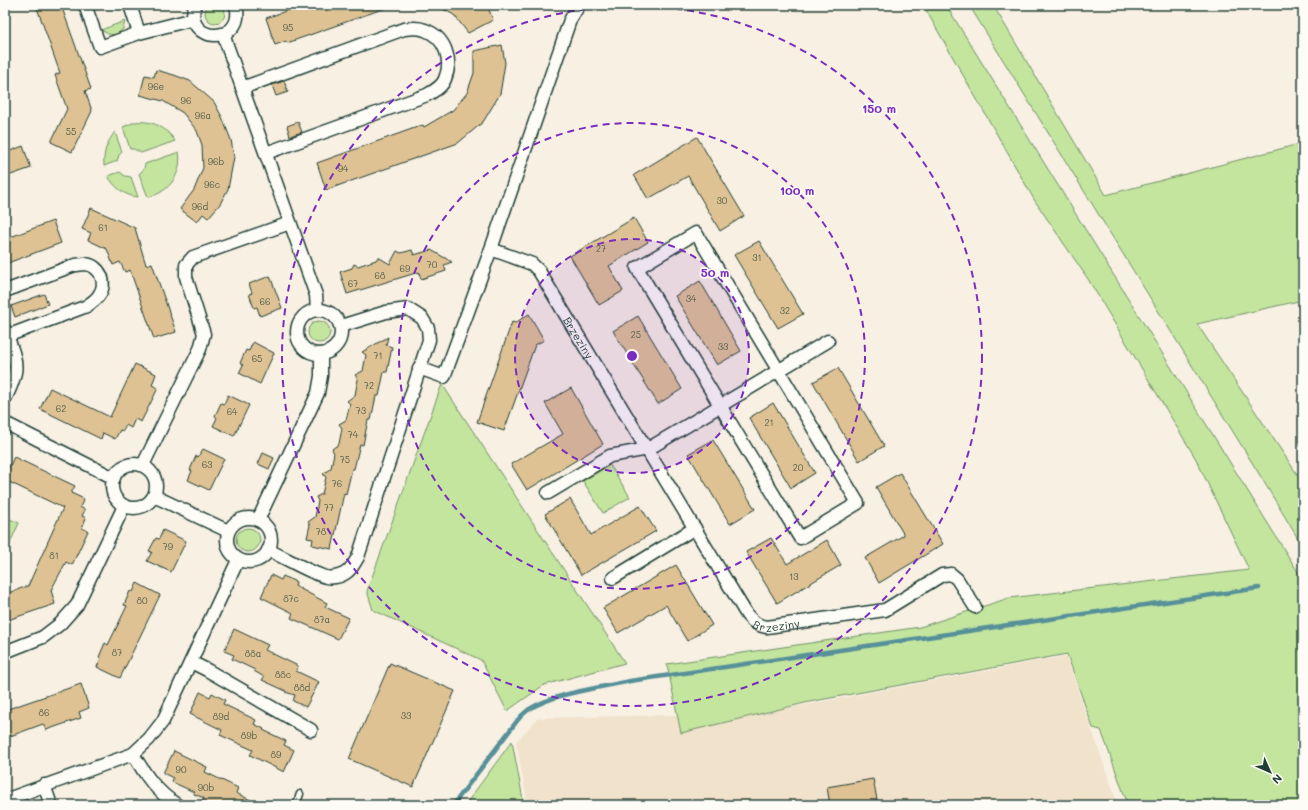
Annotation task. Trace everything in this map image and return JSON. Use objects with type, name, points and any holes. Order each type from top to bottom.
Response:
[{"type":"street","points":[[85,5],[100,48],[139,32],[194,19]]},
{"type":"street","points":[[130,5],[139,32]]},
{"type":"street","points":[[195,5],[193,13],[194,19],[200,30],[211,35],[223,34],[234,25],[237,18],[236,5]]},
{"type":"street","points":[[419,368],[444,377],[491,249],[570,20],[579,5]]},
{"type":"street","points":[[242,88],[404,29],[416,28],[426,30],[440,40],[445,48],[448,58],[448,69],[445,80],[432,92],[420,98],[266,154]]},
{"type":"street","points":[[223,34],[316,295],[317,310]]},
{"type":"street","points":[[143,465],[200,349],[204,334],[186,277],[186,265],[193,257],[290,223]]},
{"type":"street","points":[[696,233],[858,503],[800,538],[720,406],[637,268],[696,233]]},
{"type":"street","name":"Brzeziny","points":[[491,249],[532,264],[539,271],[752,621],[760,626],[767,627],[885,610],[942,575],[951,574],[957,579],[975,607]]},
{"type":"street","points":[[5,291],[75,265],[85,264],[93,266],[99,272],[103,285],[100,294],[87,306],[6,333],[14,354],[16,367],[14,380],[5,399]]},
{"type":"street","points":[[268,550],[326,577],[335,577],[344,574],[352,568],[358,557],[429,340],[428,328],[422,318],[408,309],[386,312],[341,326]]},
{"type":"street","points":[[317,310],[329,312],[338,320],[341,326],[342,334],[340,341],[335,348],[321,354],[314,354],[302,346],[297,334],[300,320],[305,315],[317,310]]},
{"type":"street","points":[[548,493],[610,456],[648,449],[828,341]]},
{"type":"street","points":[[258,520],[318,393],[321,376],[321,354]]},
{"type":"street","points":[[5,423],[114,478]]},
{"type":"street","points":[[136,463],[143,465],[154,475],[156,489],[154,496],[150,501],[138,508],[124,506],[115,496],[112,484],[114,478],[122,467],[136,463]]},
{"type":"street","points":[[154,496],[228,531]]},
{"type":"street","points":[[5,652],[43,637],[60,624],[77,605],[124,506]]},
{"type":"street","points":[[244,518],[258,520],[264,524],[270,536],[268,550],[259,560],[245,562],[238,560],[233,556],[227,544],[228,531],[232,525],[244,518]]},
{"type":"street","points":[[613,578],[695,528]]},
{"type":"street","points":[[5,800],[133,754],[149,739],[163,721],[238,560]]},
{"type":"street","points":[[190,662],[207,670],[311,730]]},
{"type":"street","points":[[133,754],[154,786],[164,796],[177,805]]},
{"type":"street","points":[[44,785],[51,805]]},
{"type":"lane","points":[[296,805],[300,794]]},
{"type":"shaded area","points":[[1066,656],[1118,805],[528,805],[516,742],[538,718],[762,713]]},
{"type":"green space","points":[[215,3],[222,6],[225,13],[222,20],[215,23],[208,20],[205,13],[208,6]]},
{"type":"green space","points":[[923,5],[946,5],[1303,580],[1303,805],[1128,805],[1101,730],[1093,728],[1067,654],[809,702],[681,733],[667,664],[920,627],[1009,598],[1249,570],[1196,459],[1088,279],[1035,201]]},
{"type":"green space","points":[[969,5],[993,5],[1106,195],[1303,143],[1303,300],[1197,324],[1303,483],[1303,547],[1261,477]]},
{"type":"green space","points":[[125,21],[123,29],[116,35],[108,34],[101,30]]},
{"type":"green space","points":[[135,122],[153,123],[163,128],[175,141],[141,153],[134,149],[130,149],[123,127]]},
{"type":"green space","points":[[115,132],[122,152],[117,161],[104,166],[106,148]]},
{"type":"green space","points":[[179,152],[179,167],[173,181],[168,187],[156,195],[148,197],[139,174],[144,169],[145,164]]},
{"type":"green space","points":[[120,172],[125,176],[131,177],[138,197],[121,191],[108,176]]},
{"type":"green space","points":[[315,321],[323,321],[330,328],[330,336],[323,343],[315,343],[308,336],[308,328]]},
{"type":"green space","points":[[442,384],[625,663],[544,685],[507,711],[481,660],[373,610],[367,591]]},
{"type":"green space","points":[[610,465],[630,497],[603,513],[583,481]]},
{"type":"green space","points":[[5,517],[19,523],[5,554]]},
{"type":"green space","points":[[248,528],[253,529],[259,535],[259,545],[253,551],[248,552],[243,551],[237,545],[236,540],[237,535],[243,529]]},
{"type":"green space","points":[[512,741],[524,805],[465,805]]},
{"type":"building","points":[[36,5],[61,5],[91,89],[85,91],[92,111],[72,152],[51,142],[67,109],[55,75],[60,73]]},
{"type":"building","points":[[303,5],[388,5],[388,7],[287,43],[286,41],[275,45],[266,18]]},
{"type":"building","points":[[436,5],[487,5],[493,20],[468,33],[454,15]]},
{"type":"building","points":[[502,45],[505,63],[500,94],[483,122],[458,143],[326,190],[317,163],[423,125],[424,127],[453,110],[467,93],[474,73],[474,51]]},
{"type":"building","points":[[156,70],[190,81],[214,102],[231,140],[234,157],[228,189],[220,204],[208,218],[203,214],[197,222],[180,209],[194,190],[203,168],[202,145],[197,131],[183,113],[163,101],[140,95],[145,75],[154,77]]},
{"type":"building","points":[[284,81],[288,92],[276,96],[272,85]]},
{"type":"building","points":[[298,122],[302,132],[290,136],[287,126]]},
{"type":"building","points":[[697,137],[744,216],[720,231],[688,176],[648,199],[634,175]]},
{"type":"building","points":[[23,146],[31,168],[5,177],[5,153]]},
{"type":"building","points":[[91,208],[135,228],[146,265],[152,263],[176,332],[154,339],[130,270],[125,272],[120,262],[113,265],[107,249],[88,240],[91,233],[82,229]]},
{"type":"building","points":[[634,218],[648,242],[609,266],[623,291],[599,305],[570,256]]},
{"type":"building","points":[[53,221],[61,243],[5,264],[5,239]]},
{"type":"building","points":[[759,241],[803,314],[778,328],[734,255]]},
{"type":"building","points":[[412,250],[414,255],[431,250],[452,262],[444,265],[446,271],[421,279],[419,272],[347,294],[340,272],[352,268],[354,264],[358,266],[376,260],[378,257],[390,264],[397,251],[401,253]]},
{"type":"building","points":[[270,276],[282,308],[260,316],[257,307],[254,308],[249,294],[252,293],[249,284]]},
{"type":"building","points":[[700,281],[741,351],[717,365],[675,296]]},
{"type":"building","points":[[44,294],[48,304],[15,317],[11,306]]},
{"type":"building","points":[[529,314],[544,340],[535,345],[504,431],[477,422],[512,322],[515,323]]},
{"type":"building","points":[[638,316],[682,389],[658,404],[613,331]]},
{"type":"building","points":[[388,337],[386,345],[392,347],[387,372],[384,372],[379,396],[376,396],[371,420],[368,420],[363,445],[360,444],[346,494],[344,493],[332,549],[312,545],[313,539],[307,538],[310,525],[308,522],[315,517],[318,501],[316,497],[322,494],[326,477],[323,474],[331,468],[334,453],[332,449],[339,444],[342,428],[339,424],[346,420],[350,404],[347,401],[355,395],[358,379],[355,375],[363,371],[366,355],[362,352]]},
{"type":"building","points":[[253,342],[274,353],[260,384],[239,373],[243,365],[240,363],[246,350],[249,351]]},
{"type":"building","points":[[135,364],[156,374],[152,385],[158,388],[141,422],[135,419],[131,428],[126,425],[123,431],[120,430],[115,439],[103,433],[101,439],[40,409],[50,388],[110,417]]},
{"type":"building","points":[[838,368],[884,446],[859,461],[813,382]]},
{"type":"building","points":[[571,388],[603,444],[527,490],[511,464],[563,434],[545,403]]},
{"type":"building","points":[[228,395],[249,405],[234,436],[213,426],[217,418],[215,416],[221,403],[224,404]]},
{"type":"building","points":[[773,403],[815,473],[791,488],[749,418]]},
{"type":"building","points":[[713,440],[755,509],[730,524],[688,454]]},
{"type":"building","points":[[203,449],[224,459],[209,490],[188,480],[192,471],[190,470],[196,456],[198,457]]},
{"type":"building","points":[[263,453],[274,458],[269,469],[258,464]]},
{"type":"building","points":[[14,457],[75,486],[71,493],[84,499],[80,507],[85,510],[82,516],[86,518],[82,528],[88,531],[72,565],[66,562],[51,590],[55,604],[5,621],[5,594],[28,586],[63,508],[5,480],[5,476]]},
{"type":"building","points":[[900,473],[943,544],[879,583],[865,558],[904,535],[876,487]]},
{"type":"building","points":[[570,499],[591,535],[640,506],[656,531],[581,575],[545,514]]},
{"type":"building","points":[[163,530],[186,541],[171,572],[147,561],[152,552],[149,551],[156,538],[159,539]]},
{"type":"building","points":[[771,538],[787,564],[827,540],[841,565],[777,603],[746,552]]},
{"type":"building","points":[[676,565],[712,625],[687,641],[666,605],[618,633],[603,608]]},
{"type":"building","points":[[271,575],[281,580],[283,576],[296,582],[295,586],[327,603],[325,607],[349,618],[338,639],[291,618],[293,613],[261,597]]},
{"type":"building","points":[[137,583],[160,595],[120,678],[97,667],[101,658],[99,657],[105,643],[108,645],[127,606],[124,605],[130,591],[133,592]]},
{"type":"building","points":[[234,629],[268,645],[265,650],[298,666],[296,671],[319,682],[306,707],[293,701],[295,695],[285,692],[286,691],[262,680],[264,677],[254,671],[255,670],[232,659],[234,655],[224,651]]},
{"type":"building","points":[[390,663],[455,691],[413,787],[349,759]]},
{"type":"building","points":[[81,684],[89,708],[79,712],[81,718],[46,730],[43,724],[5,738],[5,710]]},
{"type":"building","points":[[200,692],[210,697],[212,693],[225,700],[223,704],[256,720],[254,724],[286,741],[284,745],[294,750],[284,772],[250,755],[253,750],[220,735],[222,730],[190,714]]},
{"type":"building","points":[[174,751],[207,767],[205,772],[238,788],[236,793],[261,805],[201,805],[204,798],[172,782],[173,778],[163,773]]},
{"type":"building","points":[[873,779],[878,805],[830,805],[827,787]]},
{"type":"waterway","points":[[453,805],[522,715],[539,704],[564,695],[630,681],[1259,588]]}]
